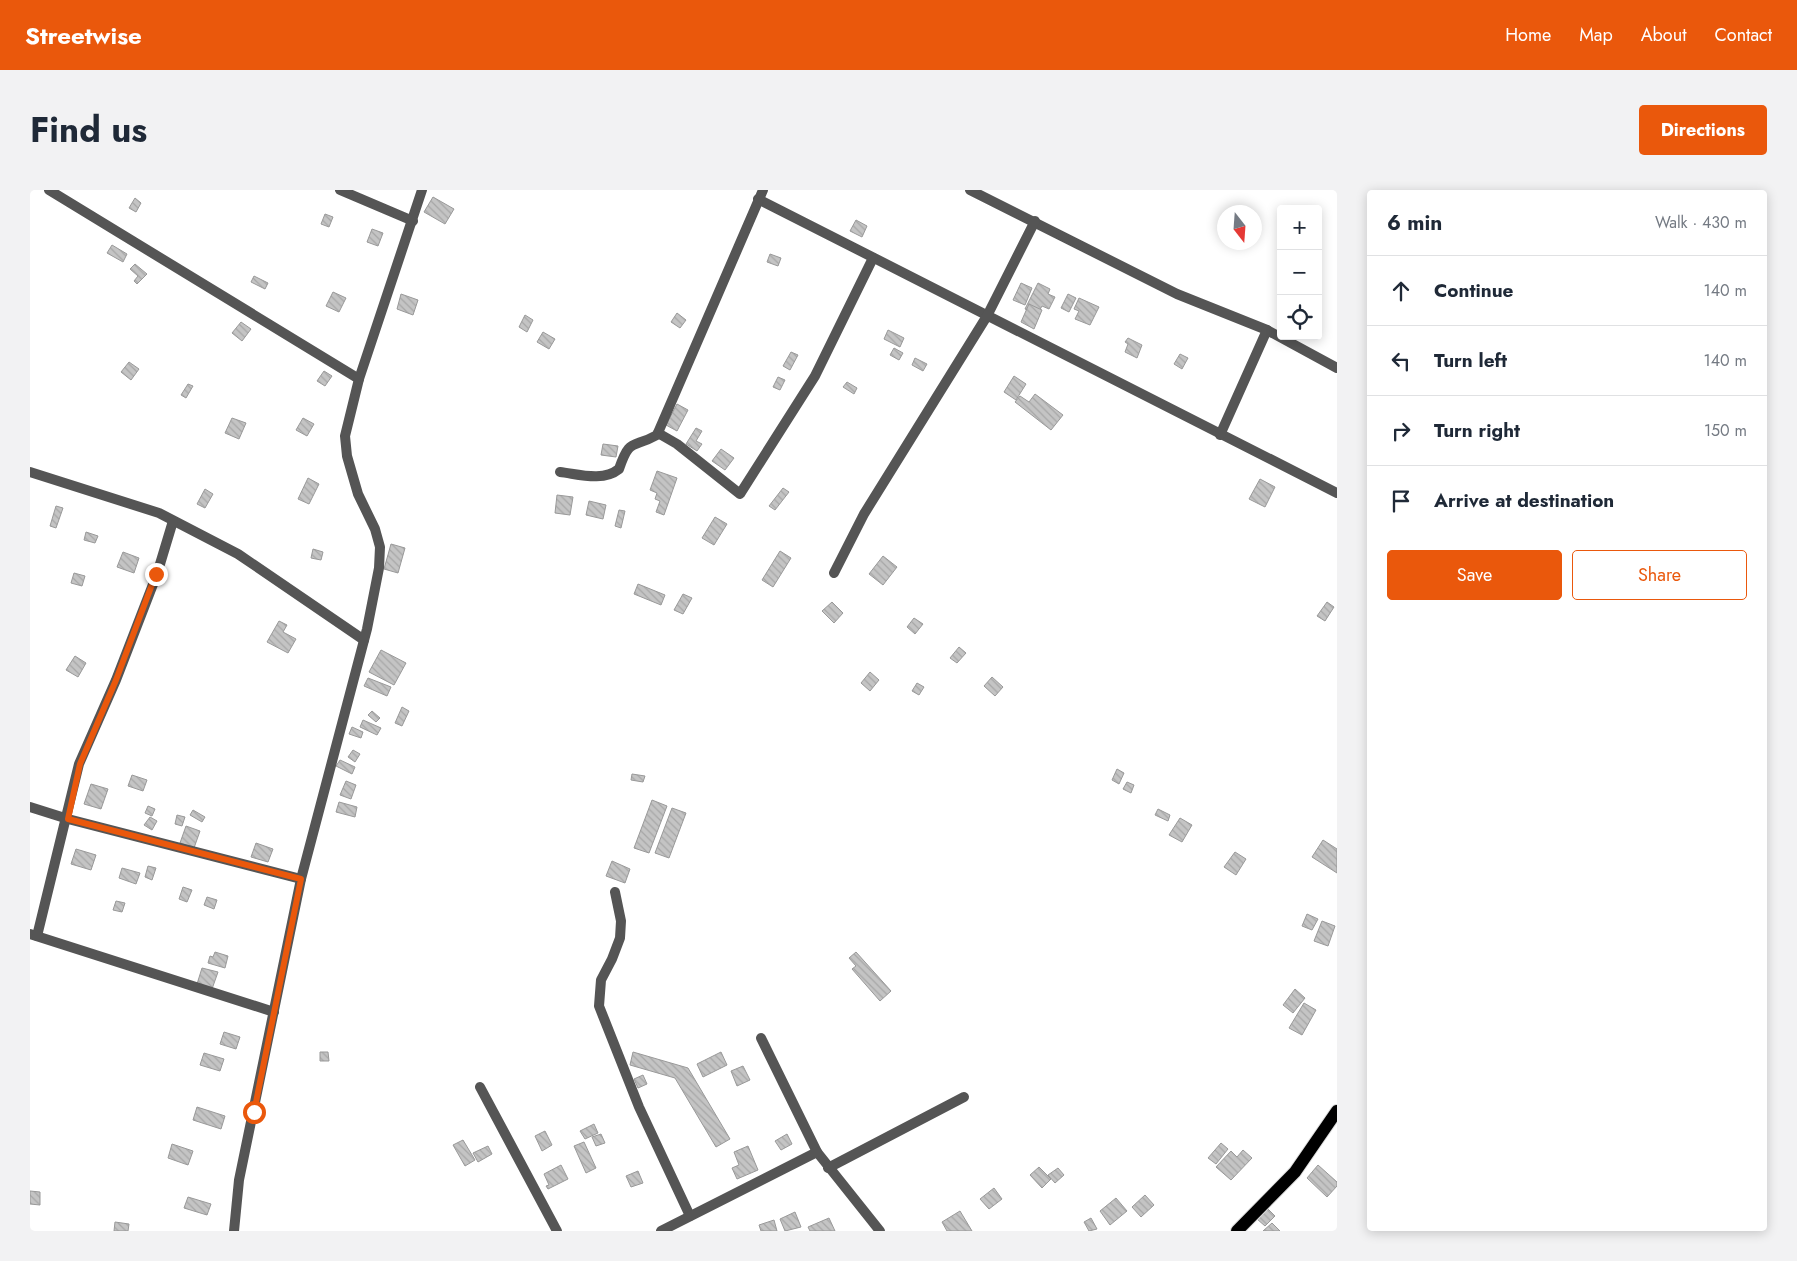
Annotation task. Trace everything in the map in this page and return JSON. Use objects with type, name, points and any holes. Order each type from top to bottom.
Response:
[{"type":"main road","points":[[1237,1231],[1295,1172],[1337,1111]]},
{"type":"street","points":[[49,190],[359,380]]},
{"type":"street","points":[[340,190],[413,221]]},
{"type":"street","points":[[234,1231],[239,1180],[301,879],[364,640],[379,568],[380,547],[375,529],[358,494],[347,456],[346,436],[359,380],[422,190]]},
{"type":"street","points":[[970,190],[1177,294],[1267,330],[1337,368]]},
{"type":"street","points":[[560,472],[596,476],[610,474],[618,469],[626,448],[632,444],[652,438],[658,433],[760,195],[873,258],[1337,493]]},
{"type":"street","points":[[834,574],[864,514],[987,316],[1035,221]]},
{"type":"street","points":[[658,433],[677,444],[740,494],[815,376],[873,258]]},
{"type":"street","points":[[1220,435],[1267,330]]},
{"type":"street","points":[[30,472],[114,497],[173,521],[238,554],[364,640]]},
{"type":"street","points":[[173,521],[156,574],[116,680],[80,764],[68,819],[34,935],[274,1012]]},
{"type":"street","points":[[30,807],[68,819],[301,879]]},
{"type":"street","points":[[615,892],[621,922],[620,938],[615,954],[601,980],[599,1006],[639,1107],[690,1216]]},
{"type":"street","points":[[761,1038],[817,1152],[880,1231]]},
{"type":"street","points":[[480,1087],[557,1231]]},
{"type":"street","points":[[828,1168],[964,1097]]},
{"type":"street","points":[[661,1231],[817,1152]]},
{"type":"building","points":[[433,197],[454,209],[445,224],[424,212]]},
{"type":"building","points":[[135,198],[141,203],[136,212],[129,208]]},
{"type":"building","points":[[325,214],[333,217],[329,227],[321,224]]},
{"type":"building","points":[[856,220],[867,226],[862,237],[850,231]]},
{"type":"building","points":[[372,229],[383,233],[378,246],[367,242]]},
{"type":"building","points":[[112,245],[127,254],[123,262],[107,253]]},
{"type":"building","points":[[770,254],[781,258],[778,266],[767,262]]},
{"type":"building","points":[[135,264],[147,274],[137,284],[134,281],[138,276],[130,269]]},
{"type":"building","points":[[254,276],[268,283],[265,289],[251,282]]},
{"type":"building","points":[[1021,283],[1032,288],[1025,305],[1013,300]]},
{"type":"building","points":[[1038,283],[1050,289],[1048,294],[1055,297],[1049,309],[1042,306],[1037,315],[1025,309]]},
{"type":"building","points":[[333,292],[346,298],[339,312],[326,306]]},
{"type":"building","points":[[401,294],[418,300],[413,315],[397,309]]},
{"type":"building","points":[[1068,294],[1076,298],[1069,312],[1061,308]]},
{"type":"building","points":[[1079,298],[1099,307],[1090,325],[1075,319],[1079,311],[1074,309]]},
{"type":"building","points":[[1029,304],[1042,310],[1034,329],[1021,322]]},
{"type":"building","points":[[677,313],[686,320],[680,328],[671,322]]},
{"type":"building","points":[[525,315],[533,320],[527,332],[519,327]]},
{"type":"building","points":[[241,322],[251,329],[242,341],[232,333]]},
{"type":"building","points":[[888,330],[904,338],[900,347],[884,339]]},
{"type":"building","points":[[543,332],[555,339],[549,349],[537,342]]},
{"type":"building","points":[[1128,338],[1142,345],[1137,358],[1125,352],[1128,344],[1125,342]]},
{"type":"building","points":[[894,348],[903,353],[899,360],[890,355]]},
{"type":"building","points":[[791,352],[798,355],[790,370],[783,366]]},
{"type":"building","points":[[1180,354],[1188,358],[1182,369],[1174,364]]},
{"type":"building","points":[[915,358],[927,364],[923,371],[912,365]]},
{"type":"building","points":[[129,362],[139,369],[131,380],[121,372]]},
{"type":"building","points":[[324,371],[332,376],[325,386],[317,381]]},
{"type":"building","points":[[1014,376],[1026,384],[1016,400],[1004,392]]},
{"type":"building","points":[[778,377],[785,380],[780,390],[773,387]]},
{"type":"building","points":[[847,382],[857,388],[854,394],[843,387]]},
{"type":"building","points":[[188,384],[193,386],[186,398],[181,395]]},
{"type":"building","points":[[1035,394],[1063,415],[1051,430],[1015,402],[1020,396],[1029,402]]},
{"type":"building","points":[[677,404],[688,410],[677,431],[666,425]]},
{"type":"building","points":[[232,418],[246,423],[239,439],[225,433]]},
{"type":"building","points":[[303,418],[314,424],[307,436],[296,430]]},
{"type":"building","points":[[696,428],[702,431],[696,441],[702,444],[697,451],[686,444]]},
{"type":"building","points":[[603,444],[618,446],[616,457],[601,455]]},
{"type":"building","points":[[721,449],[734,458],[725,470],[712,461]]},
{"type":"building","points":[[657,471],[677,478],[664,515],[656,512],[660,501],[655,499],[657,493],[650,490]]},
{"type":"building","points":[[308,478],[319,484],[309,504],[298,499]]},
{"type":"building","points":[[1260,479],[1275,487],[1265,507],[1249,499]]},
{"type":"building","points":[[783,488],[789,492],[775,510],[769,506]]},
{"type":"building","points":[[205,489],[213,494],[205,508],[197,504]]},
{"type":"building","points":[[557,495],[573,497],[570,515],[555,513]]},
{"type":"building","points":[[589,501],[606,505],[603,519],[586,515]]},
{"type":"building","points":[[56,506],[63,508],[56,528],[50,526]]},
{"type":"building","points":[[619,510],[625,511],[621,528],[615,526]]},
{"type":"building","points":[[715,517],[727,524],[714,545],[702,538]]},
{"type":"building","points":[[86,532],[98,536],[95,543],[84,540]]},
{"type":"building","points":[[391,544],[405,548],[398,573],[384,569]]},
{"type":"building","points":[[313,549],[323,552],[321,560],[311,558]]},
{"type":"building","points":[[780,551],[791,558],[773,587],[762,580]]},
{"type":"building","points":[[123,552],[139,558],[134,573],[117,567]]},
{"type":"building","points":[[883,556],[897,567],[883,585],[869,574]]},
{"type":"building","points":[[74,573],[85,576],[82,586],[71,583]]},
{"type":"building","points":[[638,584],[665,595],[661,605],[634,594]]},
{"type":"building","points":[[683,594],[692,598],[683,614],[674,610]]},
{"type":"building","points":[[832,602],[843,613],[834,623],[822,611]]},
{"type":"building","points":[[1327,602],[1334,607],[1325,621],[1317,616]]},
{"type":"building","points":[[914,618],[923,624],[915,634],[907,627]]},
{"type":"building","points":[[279,621],[287,625],[283,632],[296,639],[288,653],[267,642]]},
{"type":"building","points":[[959,647],[966,653],[957,663],[950,658]]},
{"type":"building","points":[[381,650],[406,663],[394,685],[369,672]]},
{"type":"building","points":[[75,656],[86,663],[78,677],[66,670]]},
{"type":"building","points":[[870,672],[879,680],[870,691],[861,683]]},
{"type":"building","points":[[992,677],[1003,687],[995,696],[984,686]]},
{"type":"building","points":[[368,678],[391,687],[387,696],[364,686]]},
{"type":"building","points":[[917,683],[924,687],[919,695],[912,691]]},
{"type":"building","points":[[402,707],[409,711],[402,726],[395,723]]},
{"type":"building","points":[[372,711],[380,718],[376,722],[368,715]]},
{"type":"building","points":[[363,720],[381,728],[377,735],[360,727]]},
{"type":"building","points":[[352,727],[363,732],[361,738],[349,734]]},
{"type":"building","points":[[353,750],[360,754],[355,762],[348,757]]},
{"type":"building","points":[[340,760],[355,767],[352,774],[336,766]]},
{"type":"building","points":[[1117,769],[1124,773],[1119,784],[1112,780]]},
{"type":"building","points":[[632,774],[645,776],[643,782],[631,780]]},
{"type":"building","points":[[132,775],[147,780],[143,791],[128,786]]},
{"type":"building","points":[[346,781],[356,785],[351,799],[340,795]]},
{"type":"building","points":[[1127,782],[1134,785],[1131,793],[1123,789]]},
{"type":"building","points":[[91,784],[108,789],[101,809],[84,804]]},
{"type":"building","points":[[652,800],[667,806],[649,853],[634,848]]},
{"type":"building","points":[[339,802],[357,807],[355,817],[336,812]]},
{"type":"building","points":[[148,806],[155,809],[152,816],[145,813]]},
{"type":"building","points":[[672,808],[686,813],[669,858],[655,853]]},
{"type":"building","points":[[1158,809],[1170,815],[1168,821],[1155,815]]},
{"type":"building","points":[[193,810],[205,817],[202,822],[190,815]]},
{"type":"building","points":[[177,815],[185,817],[182,826],[175,824]]},
{"type":"building","points":[[150,817],[157,821],[152,830],[144,825]]},
{"type":"building","points":[[1180,818],[1192,825],[1182,842],[1169,835]]},
{"type":"building","points":[[186,826],[200,831],[194,848],[180,843]]},
{"type":"building","points":[[1323,840],[1337,849],[1337,873],[1312,857]]},
{"type":"building","points":[[256,843],[273,849],[268,862],[251,857]]},
{"type":"building","points":[[76,849],[96,855],[91,870],[71,864]]},
{"type":"building","points":[[1235,852],[1246,859],[1236,875],[1224,867]]},
{"type":"building","points":[[612,861],[630,869],[625,883],[606,876]]},
{"type":"building","points":[[148,866],[156,868],[152,880],[145,877]]},
{"type":"building","points":[[122,868],[140,873],[136,884],[119,878]]},
{"type":"building","points":[[183,887],[192,890],[187,902],[179,899]]},
{"type":"building","points":[[207,897],[217,900],[214,909],[204,905]]},
{"type":"building","points":[[116,901],[125,903],[122,912],[113,910]]},
{"type":"building","points":[[1307,914],[1318,919],[1312,930],[1302,926]]},
{"type":"building","points":[[1322,921],[1335,926],[1328,946],[1314,941]]},
{"type":"building","points":[[215,952],[228,956],[225,968],[208,963],[210,956],[213,957]]},
{"type":"building","points":[[856,952],[891,991],[880,1001],[852,969],[856,966],[849,958]]},
{"type":"building","points":[[202,968],[218,972],[212,989],[197,984]]},
{"type":"building","points":[[1295,989],[1305,998],[1293,1013],[1283,1005]]},
{"type":"building","points":[[1304,1003],[1316,1010],[1302,1035],[1289,1028]]},
{"type":"building","points":[[224,1032],[240,1037],[236,1049],[220,1044]]},
{"type":"building","points":[[320,1052],[328,1052],[329,1061],[320,1061]]},
{"type":"building","points":[[633,1052],[688,1068],[730,1139],[716,1147],[675,1078],[630,1065]]},
{"type":"building","points":[[721,1052],[727,1065],[703,1077],[697,1064]]},
{"type":"building","points":[[204,1053],[224,1059],[220,1071],[200,1065]]},
{"type":"building","points":[[743,1066],[750,1080],[737,1086],[731,1071]]},
{"type":"building","points":[[643,1075],[647,1084],[638,1088],[634,1079]]},
{"type":"building","points":[[197,1107],[225,1116],[221,1129],[193,1120]]},
{"type":"building","points":[[594,1124],[598,1133],[585,1139],[580,1131]]},
{"type":"building","points":[[545,1131],[552,1145],[542,1151],[535,1136]]},
{"type":"building","points":[[601,1134],[605,1143],[596,1146],[592,1137]]},
{"type":"building","points":[[787,1134],[792,1144],[781,1150],[775,1141]]},
{"type":"building","points":[[463,1140],[475,1160],[465,1166],[453,1145]]},
{"type":"building","points":[[584,1142],[596,1168],[586,1173],[574,1146]]},
{"type":"building","points":[[1221,1143],[1228,1149],[1216,1164],[1208,1158]]},
{"type":"building","points":[[172,1144],[193,1151],[188,1165],[168,1158]]},
{"type":"building","points":[[488,1146],[492,1154],[478,1162],[473,1153]]},
{"type":"building","points":[[748,1146],[758,1170],[737,1179],[732,1168],[739,1165],[734,1152]]},
{"type":"building","points":[[1243,1150],[1252,1158],[1231,1180],[1216,1167],[1231,1151],[1237,1157]]},
{"type":"building","points":[[561,1165],[568,1179],[548,1189],[546,1186],[549,1185],[544,1174]]},
{"type":"building","points":[[1318,1165],[1337,1182],[1337,1186],[1327,1197],[1307,1178]]},
{"type":"building","points":[[1039,1167],[1051,1179],[1042,1188],[1030,1175]]},
{"type":"building","points":[[1058,1168],[1064,1175],[1055,1183],[1048,1175]]},
{"type":"building","points":[[638,1171],[643,1183],[631,1187],[626,1176]]},
{"type":"building","points":[[994,1188],[1002,1199],[989,1209],[980,1199]]},
{"type":"building","points":[[30,1191],[40,1192],[40,1205],[30,1204]]},
{"type":"building","points":[[1145,1195],[1154,1205],[1141,1217],[1132,1207]]},
{"type":"building","points":[[188,1197],[211,1204],[207,1215],[184,1208]]},
{"type":"building","points":[[1116,1198],[1127,1211],[1110,1225],[1100,1211]]},
{"type":"building","points":[[1268,1209],[1275,1216],[1265,1226],[1257,1219]]},
{"type":"building","points":[[960,1211],[972,1231],[947,1231],[942,1222]]},
{"type":"building","points":[[795,1212],[801,1227],[785,1231],[780,1219]]},
{"type":"building","points":[[829,1218],[835,1231],[810,1231],[808,1227]]},
{"type":"building","points":[[1091,1218],[1097,1229],[1089,1231],[1084,1222]]},
{"type":"building","points":[[774,1220],[777,1231],[761,1231],[759,1225]]},
{"type":"building","points":[[115,1222],[129,1224],[128,1231],[114,1231]]},
{"type":"building","points":[[1272,1223],[1280,1231],[1263,1231]]},
{"type":"route","points":[[156,574],[116,680],[80,764],[68,819],[301,879],[254,1112]]}]
